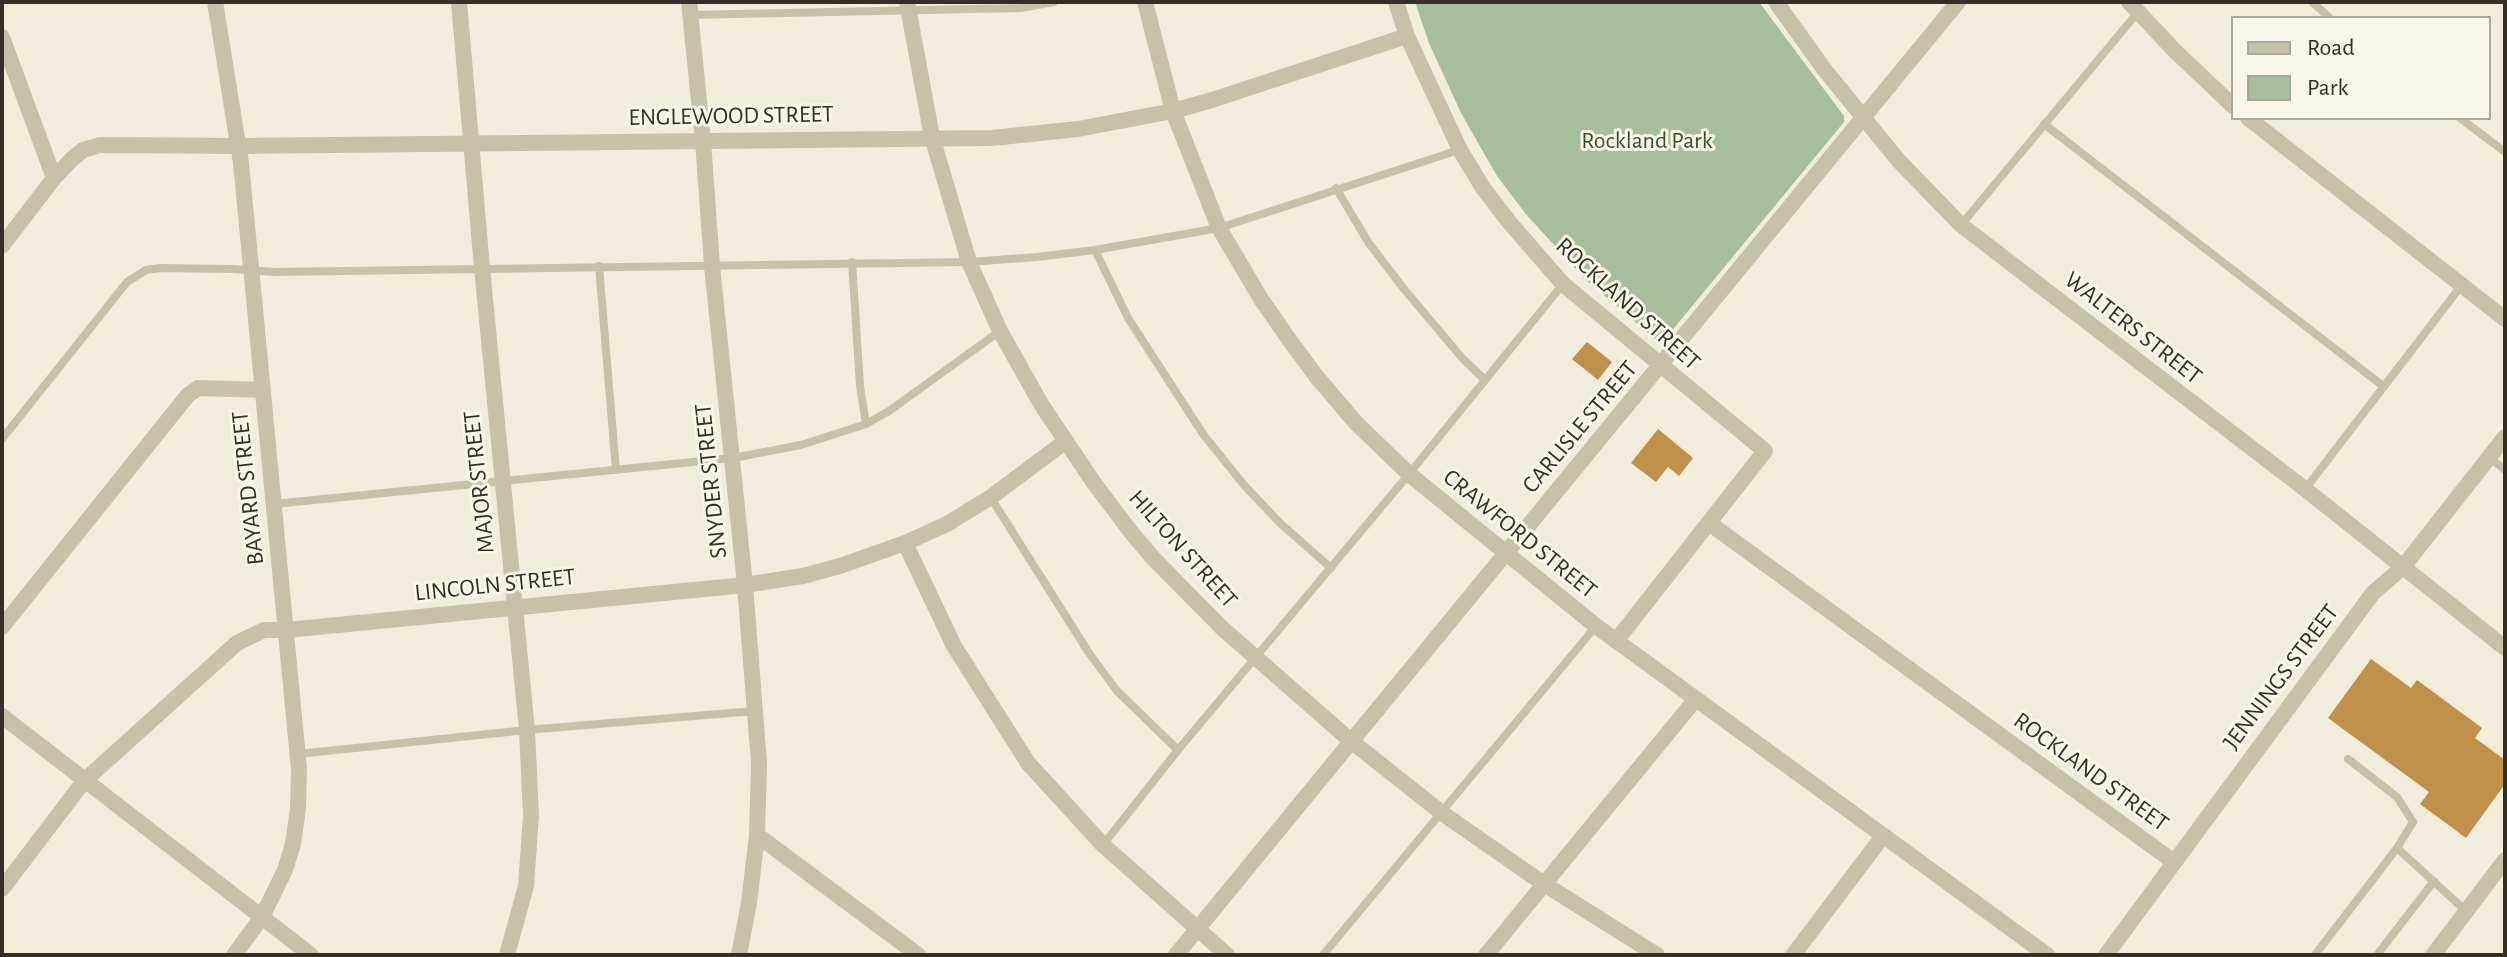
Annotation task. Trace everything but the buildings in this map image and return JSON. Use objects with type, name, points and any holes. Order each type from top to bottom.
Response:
[{"type":"street","name":"BAYARD STREET","points":[[215,2],[240,146],[298,754],[298,809],[293,844],[276,892],[234,955]]},
{"type":"street","name":"MAJOR STREET","points":[[459,2],[527,730],[531,816],[528,873],[507,955]]},
{"type":"street","name":"CRAWFORD STREET","points":[[1145,2],[1173,111],[1219,228],[1261,299],[1316,376],[1356,423],[1409,474],[1596,626],[2047,955]]},
{"type":"street","name":"ROCKLAND STREET","points":[[1396,2],[1407,36],[1460,150],[1510,223],[1563,284],[1765,451],[1709,523],[2174,862]]},
{"type":"street","name":"WALTERS STREET","points":[[1776,2],[1824,69],[1907,169],[1961,225],[2305,489],[2505,648]]},
{"type":"street","name":"CARLISLE STREET","points":[[1176,955],[1958,2]]},
{"type":"street","name":"HILTON STREET","points":[[908,7],[932,137],[969,262],[1000,331],[1041,404],[1094,483],[1153,558],[1255,659],[1442,813],[1638,950],[1657,955]]},
{"type":"street","points":[[2134,7],[2231,104]]},
{"type":"street","name":"SNYDER STREET","points":[[690,9],[759,763],[757,835],[739,955]]},
{"type":"street","name":"ENGLEWOOD STREET","points":[[2,246],[54,178],[83,150],[100,145],[992,138],[1064,131],[1173,111],[1407,36]]},
{"type":"street","points":[[2,37],[54,178]]},
{"type":"street","points":[[2251,120],[2505,319]]},
{"type":"street","points":[[2,627],[188,395],[198,388],[263,390]]},
{"type":"street","name":"JENNINGS STREET","points":[[2106,955],[2377,587],[2403,567],[2505,437]]},
{"type":"street","name":"LINCOLN STREET","points":[[2,889],[84,781],[237,643],[264,630],[745,585],[803,576],[905,543],[947,524],[991,497],[1066,441]]},
{"type":"street","points":[[1616,641],[1709,523]]},
{"type":"street","points":[[905,543],[954,646],[1028,763],[1103,845],[1227,955]]},
{"type":"street","points":[[1486,955],[1695,700]]},
{"type":"street","points":[[2,716],[311,955]]},
{"type":"street","points":[[757,835],[918,955]]},
{"type":"street","points":[[1793,955],[1883,836]]},
{"type":"street","points":[[2433,955],[2505,860]]},
{"type":"lane","points":[[797,2],[798,13]]},
{"type":"lane","points":[[690,9],[798,13],[1054,2]]},
{"type":"lane","points":[[2312,2],[2328,16]]},
{"type":"lane","points":[[1961,225],[2134,7]]},
{"type":"lane","points":[[2463,120],[2505,152]]},
{"type":"lane","points":[[2044,124],[2383,386]]},
{"type":"lane","points":[[2,439],[127,282],[146,270],[251,269],[275,272],[969,262],[1095,250],[1219,228],[1460,150]]},
{"type":"lane","points":[[1336,188],[1368,242],[1404,289],[1463,359],[1485,380]]},
{"type":"lane","points":[[1095,250],[1128,318],[1220,457],[1280,523],[1331,568]]},
{"type":"lane","points":[[852,262],[860,386],[866,424]]},
{"type":"lane","points":[[599,266],[616,470]]},
{"type":"lane","points":[[1103,845],[1563,284]]},
{"type":"lane","points":[[2305,489],[2461,286]]},
{"type":"lane","points":[[274,504],[733,458],[801,445],[866,424],[921,389],[1000,331]]},
{"type":"lane","points":[[2489,457],[2505,470]]},
{"type":"lane","points":[[991,497],[1089,653],[1117,691],[1178,750]]},
{"type":"lane","points":[[1323,955],[1596,626]]},
{"type":"lane","points":[[298,754],[527,730],[756,711]]},
{"type":"lane","points":[[2315,955],[2397,848],[2413,822],[2397,797],[2348,759]]},
{"type":"lane","points":[[2397,848],[2466,911]]},
{"type":"lane","points":[[2377,955],[2434,881]]},
{"type":"green space","name":"Rockland Park","points":[[1415,2],[1759,2],[1844,116],[1844,122],[1665,339],[1656,340],[1585,279],[1525,213],[1497,176],[1461,113],[1429,43]]}]
